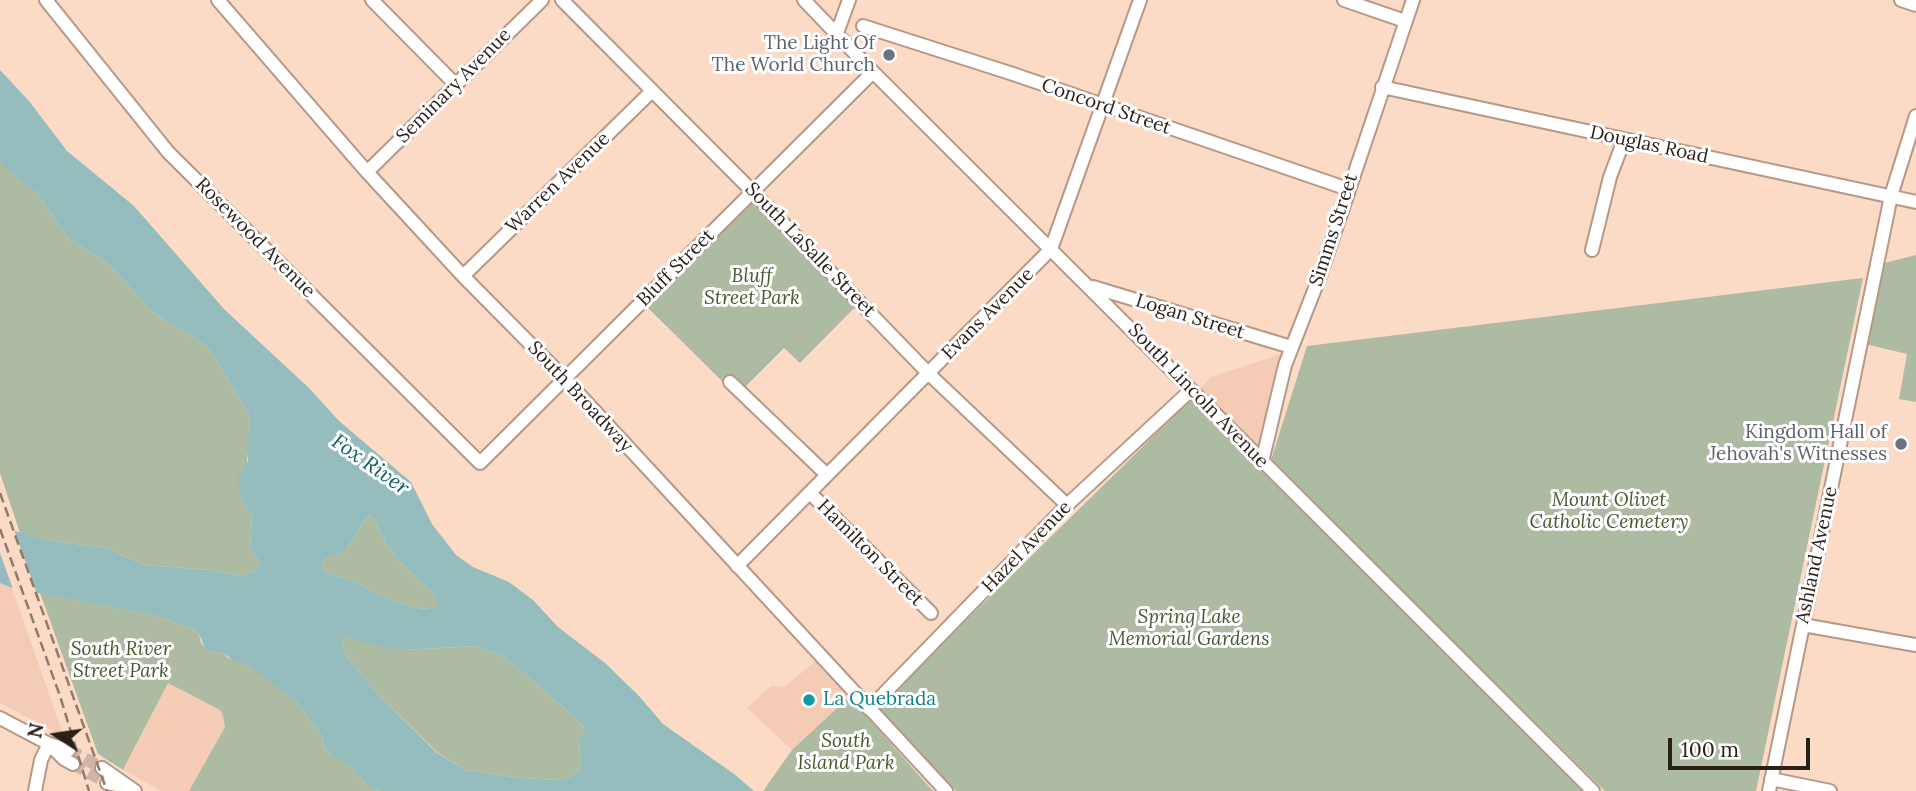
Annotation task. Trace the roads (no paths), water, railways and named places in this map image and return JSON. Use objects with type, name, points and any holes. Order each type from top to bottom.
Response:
[{"type":"street","name":"Rosewood Avenue","points":[[46,0],[168,152],[480,463]]},
{"type":"street","name":"South Broadway","points":[[218,0],[367,172],[463,276],[565,379],[946,791]]},
{"type":"street","points":[[372,0],[455,84]]},
{"type":"street","name":"Seminary Avenue","points":[[367,172],[542,0]]},
{"type":"street","name":"South LaSalle Street","points":[[562,0],[929,374],[1063,502]]},
{"type":"street","name":"South Lincoln Avenue","points":[[804,0],[873,72],[1090,286],[1262,463],[1592,791]]},
{"type":"street","points":[[837,33],[849,0]]},
{"type":"street","name":"Evans Avenue","points":[[737,566],[1051,249],[1140,0]]},
{"type":"street","points":[[1345,0],[1405,21]]},
{"type":"street","name":"Simms Street","points":[[1262,463],[1285,365],[1321,273],[1413,0]]},
{"type":"street","points":[[1901,0],[1916,5]]},
{"type":"street","name":"Concord Street","points":[[863,26],[1013,74],[1348,189]]},
{"type":"street","name":"Bluff Street","points":[[480,463],[873,72]]},
{"type":"street","name":"Douglas Road","points":[[1382,87],[1916,202]]},
{"type":"street","name":"Warren Avenue","points":[[463,276],[652,91]]},
{"type":"street","name":"Ashland Avenue","points":[[1770,785],[1891,197],[1916,116]]},
{"type":"street","points":[[1592,250],[1611,177],[1624,140]]},
{"type":"street","name":"Logan Street","points":[[1090,286],[1291,347]]},
{"type":"street","name":"Hamilton Street","points":[[730,382],[827,475]]},
{"type":"street","name":"Hazel Avenue","points":[[869,709],[1063,502],[1191,390]]},
{"type":"street","name":"Hamilton Street","points":[[810,493],[931,613]]},
{"type":"street","points":[[1803,625],[1916,645]]},
{"type":"street","points":[[0,718],[49,744],[69,750]]},
{"type":"street","points":[[49,744],[73,764]]},
{"type":"street","points":[[35,791],[41,760],[49,744]]},
{"type":"street","points":[[102,768],[131,789]]},
{"type":"street","points":[[107,783],[131,789]]},
{"type":"street","points":[[1770,785],[1830,791]]},
{"type":"water","name":"Fox River","points":[[0,70],[29,101],[67,151],[134,206],[224,309],[310,389],[339,421],[411,482],[432,524],[456,555],[473,567],[509,582],[533,600],[558,627],[605,663],[663,724],[754,791],[380,791],[371,788],[352,767],[330,754],[325,748],[322,736],[297,702],[247,664],[235,662],[224,653],[210,652],[205,648],[199,634],[191,628],[153,615],[12,588],[0,583],[0,527],[52,541],[106,548],[144,565],[211,570],[240,576],[255,571],[260,563],[250,548],[252,515],[243,503],[237,478],[248,461],[248,412],[207,346],[152,312],[110,265],[68,238],[36,192],[0,161]],"holes":[[[370,515],[401,563],[433,593],[439,606],[407,606],[322,569],[324,559],[344,553]],[[346,637],[406,650],[474,646],[502,655],[576,718],[584,728],[579,744],[581,768],[570,777],[560,780],[520,778],[466,770],[437,753],[380,696],[344,651],[342,639]]]},
{"type":"tunnel","points":[[69,750],[102,768]]},
{"type":"tunnel","points":[[73,764],[107,783]]},
{"type":"railway","points":[[0,493],[107,791]]},
{"type":"railway","points":[[0,529],[60,696],[89,791]]},
{"type":"place","name":"The Light Of The World Church","points":[[889,55]]},
{"type":"place","name":"Kingdom Hall of Jehovah's Witnesses","points":[[1901,444]]},
{"type":"place","name":"La Quebrada","points":[[809,700]]},
{"type":"park label","name":"Bluff Street Park","points":[[752,288]]},
{"type":"park label","name":"Mount Olivet Catholic Cemetery","points":[[1609,512]]},
{"type":"park label","name":"Spring Lake Memorial Gardens","points":[[1189,629]]},
{"type":"park label","name":"South River Street Park","points":[[121,661]]},
{"type":"park label","name":"South Island Park","points":[[846,753]]}]
